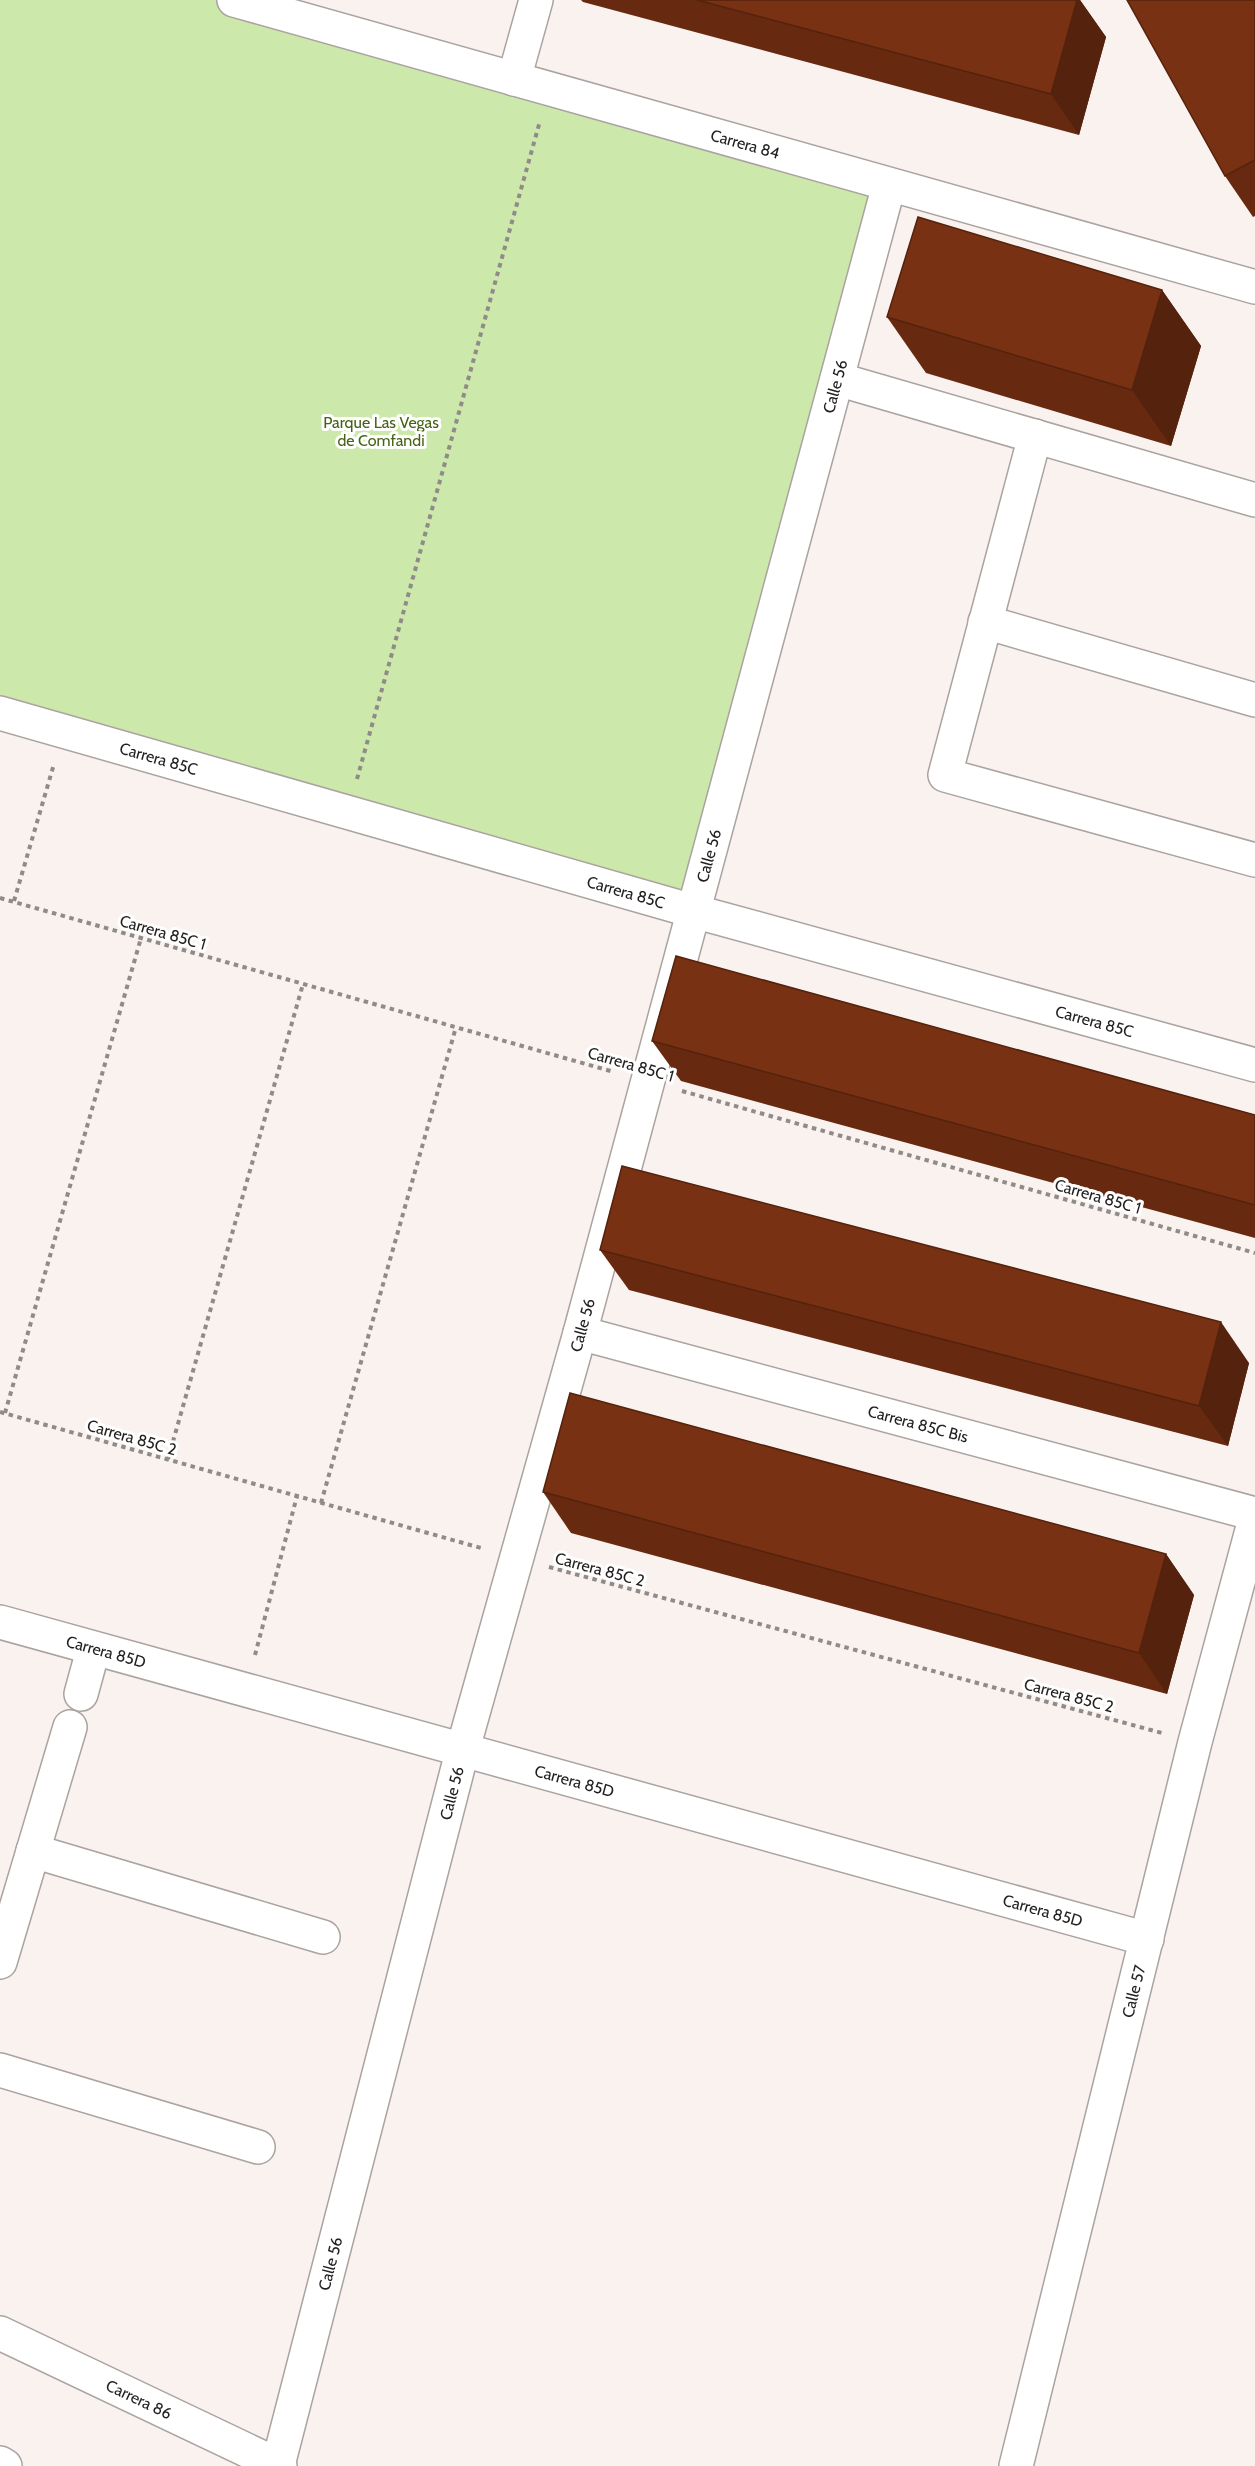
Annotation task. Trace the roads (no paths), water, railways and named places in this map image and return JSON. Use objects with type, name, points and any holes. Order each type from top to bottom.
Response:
[{"type":"street","name":"Carrera 84","points":[[234,0],[328,13],[514,79],[1255,287]]},
{"type":"street","points":[[514,79],[536,0]]},
{"type":"street","name":"Calle 56","points":[[279,2466],[462,1752],[580,1333],[889,184]]},
{"type":"street","points":[[837,379],[1255,500]]},
{"type":"street","points":[[1035,436],[945,776],[1255,860]]},
{"type":"street","points":[[985,622],[1255,700]]},
{"type":"street","name":"Carrera 85C","points":[[0,713],[693,911],[1255,1065]]},
{"type":"street","name":"Carrera 85C Bis","points":[[580,1333],[1255,1514]]},
{"type":"street","name":"Calle 57","points":[[1016,2466],[1195,1742],[1255,1519]]},
{"type":"street","name":"Carrera 85D","points":[[0,1622],[462,1752],[1147,1939]]},
{"type":"street","points":[[81,1694],[93,1650]]},
{"type":"street","points":[[0,1962],[19,1868],[70,1727]]},
{"type":"street","points":[[19,1868],[323,1937]]},
{"type":"street","points":[[0,2070],[258,2146]]},
{"type":"street","name":"Carrera 86","points":[[0,2333],[279,2466]]},
{"type":"street","points":[[0,2463],[5,2466]]},
{"type":"park label","name":"Parque Las Vegas de Comfandi","points":[[381,431]]}]
